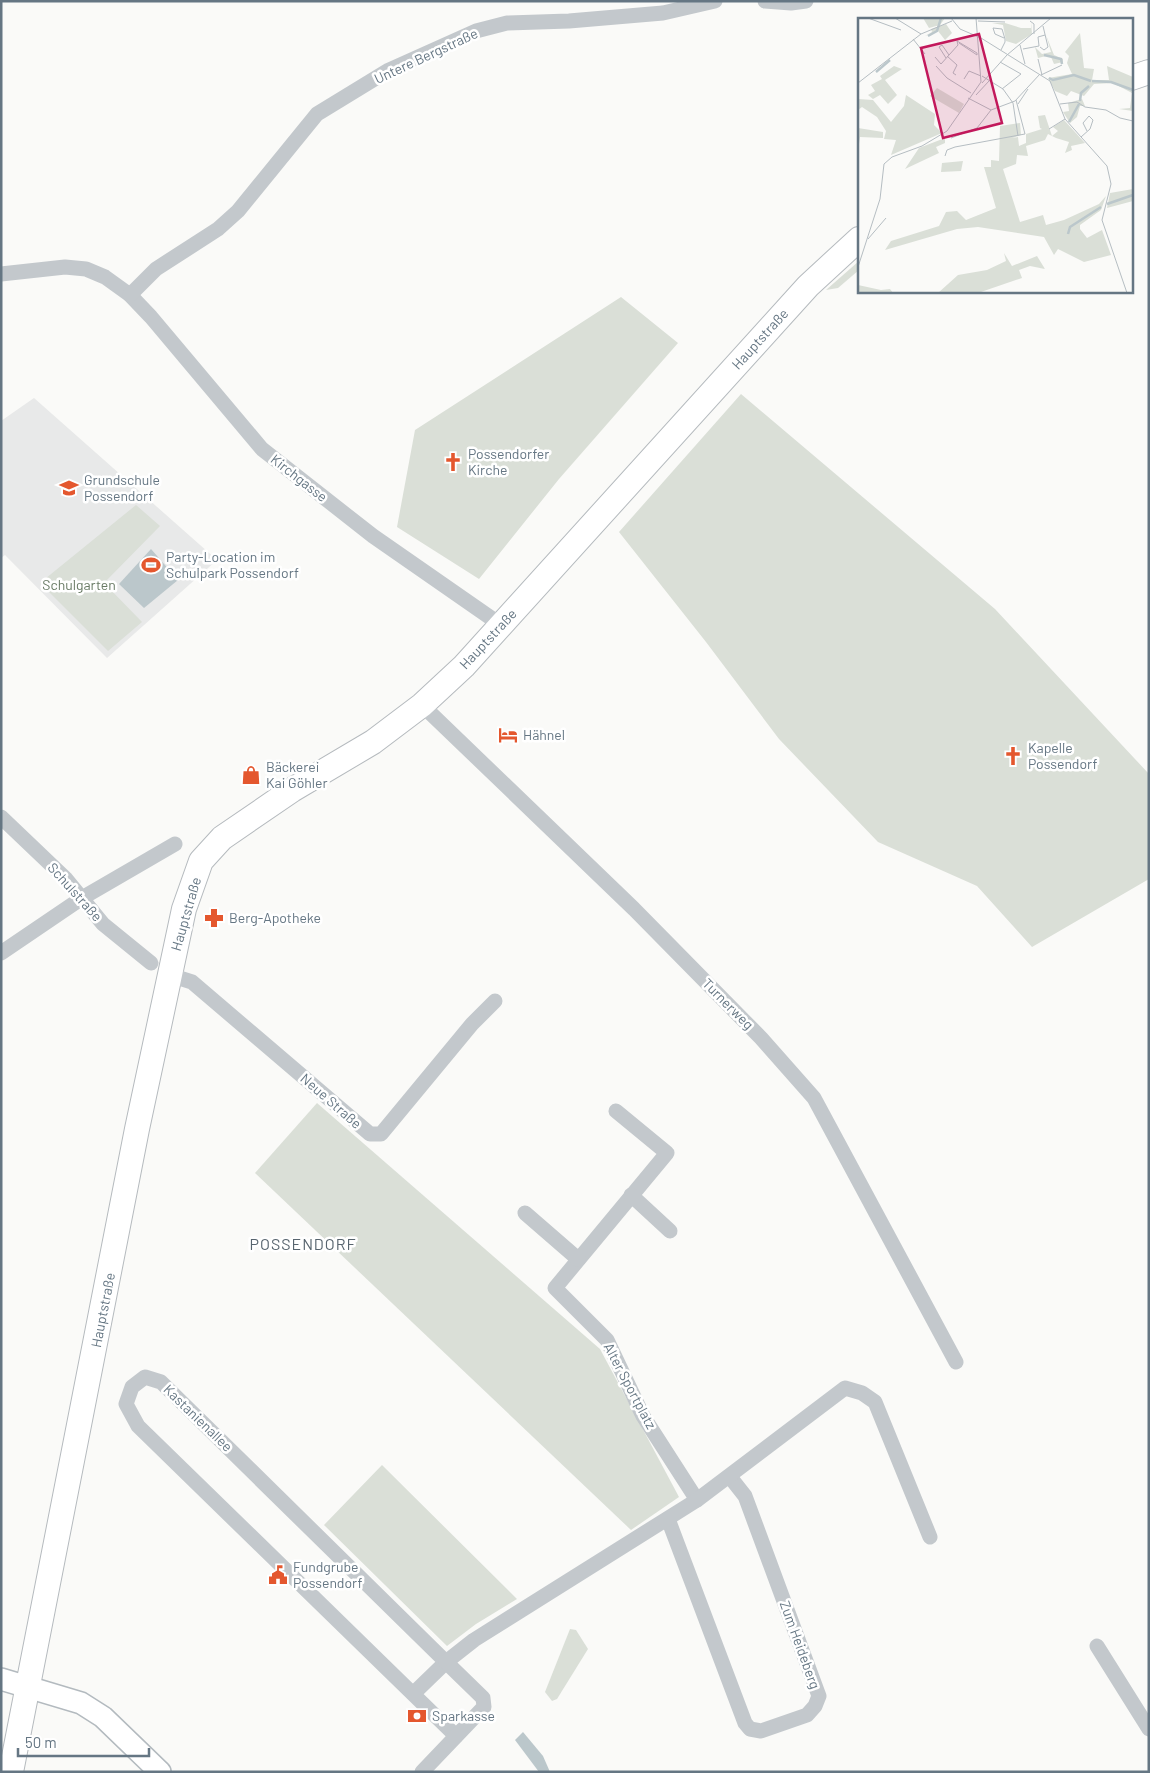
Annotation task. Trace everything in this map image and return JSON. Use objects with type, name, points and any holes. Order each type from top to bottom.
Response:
[{"type":"main road","points":[[1132,78],[1149,72]]},
{"type":"main road","name":"Hauptstraße","points":[[11,1772],[29,1688],[160,969],[201,862],[222,838],[292,790],[373,742],[422,705],[464,666],[808,286],[858,240]]},
{"type":"main road","points":[[1,1679],[81,1703],[103,1717],[160,1772]]},
{"type":"street","name":"Untere Bergstraße","points":[[130,295],[156,269],[218,230],[238,212],[317,114],[389,70],[476,31],[508,23],[569,22],[663,13],[715,1]]},
{"type":"street","points":[[765,1],[791,3],[806,1]]},
{"type":"street","name":"Kirchgasse","points":[[1,274],[65,267],[86,269],[105,278],[130,295],[262,449],[373,536],[501,625]]},
{"type":"street","name":"Turnerweg","points":[[422,705],[561,836],[761,1038],[814,1098],[956,1362]]},
{"type":"street","name":"Schulstraße","points":[[1,817],[66,879],[104,924],[160,969]]},
{"type":"street","points":[[1,953],[82,898],[175,844]]},
{"type":"street","name":"Neue Straße","points":[[160,969],[192,982],[370,1134],[382,1134],[472,1024],[494,1001]]},
{"type":"street","name":"Alter Sportplatz","points":[[616,1110],[667,1153],[555,1288],[607,1340],[643,1416],[697,1500]]},
{"type":"street","points":[[632,1195],[670,1231]]},
{"type":"street","points":[[525,1213],[578,1259]]},
{"type":"street","name":"Kastanienallee","points":[[446,1662],[161,1382],[145,1377],[132,1387],[126,1404],[138,1426],[456,1736]]},
{"type":"street","points":[[414,1693],[446,1662],[474,1640],[668,1520],[730,1477],[845,1388],[862,1392],[875,1402],[930,1537]]},
{"type":"street","name":"Zum Heideberg","points":[[668,1520],[745,1723],[750,1729],[761,1731],[807,1715],[815,1706],[819,1696],[745,1496],[730,1477]]},
{"type":"street","points":[[1096,1646],[1149,1729]]},
{"type":"street","points":[[422,1772],[484,1707],[483,1698],[446,1662]]},
{"type":"shaded area","name":"Grundschule Possendorf","points":[[34,398],[217,560],[107,658],[5,555],[1,558],[1,421]]},
{"type":"shaded area","name":"Party-Location im Schulpark Possendorf","points":[[151,549],[178,580],[144,608],[119,584]]},
{"type":"shaded area","points":[[523,1732],[543,1756],[550,1772],[539,1772],[515,1740]]},
{"type":"green space","points":[[858,262],[858,271],[838,288],[826,290]]},
{"type":"green space","points":[[621,297],[678,343],[559,479],[479,579],[397,527],[415,430]]},
{"type":"green space","points":[[741,394],[995,609],[1149,774],[1149,879],[1032,947],[977,886],[878,842],[779,739],[706,642],[619,532]]},
{"type":"green space","name":"Schulgarten","points":[[136,505],[160,526],[104,583],[142,622],[108,651],[40,583]]},
{"type":"green space","points":[[317,1103],[600,1349],[679,1497],[631,1530],[255,1173]]},
{"type":"green space","points":[[382,1465],[517,1599],[476,1624],[447,1646],[324,1525]]},
{"type":"green space","points":[[570,1629],[576,1630],[588,1649],[557,1699],[552,1701],[545,1692]]},
{"type":"place","name":"Possendorfer Kirche","points":[[453,462]]},
{"type":"place","name":"Grundschule Possendorf","points":[[69,488]]},
{"type":"place","name":"Party-Location im Schulpark Possendorf","points":[[151,565]]},
{"type":"place","name":"Hähnel","points":[[508,735]]},
{"type":"place","name":"Kapelle Possendorf","points":[[1013,756]]},
{"type":"place","name":"Bäckerei Kai Göhler","points":[[251,775]]},
{"type":"place","name":"Berg-Apotheke","points":[[214,918]]},
{"type":"place","name":"Fundgrube Possendorf","points":[[278,1575]]},
{"type":"place","name":"Sparkasse","points":[[417,1716]]},
{"type":"district","name":"POSSENDORF","points":[[303,1244]]}]
